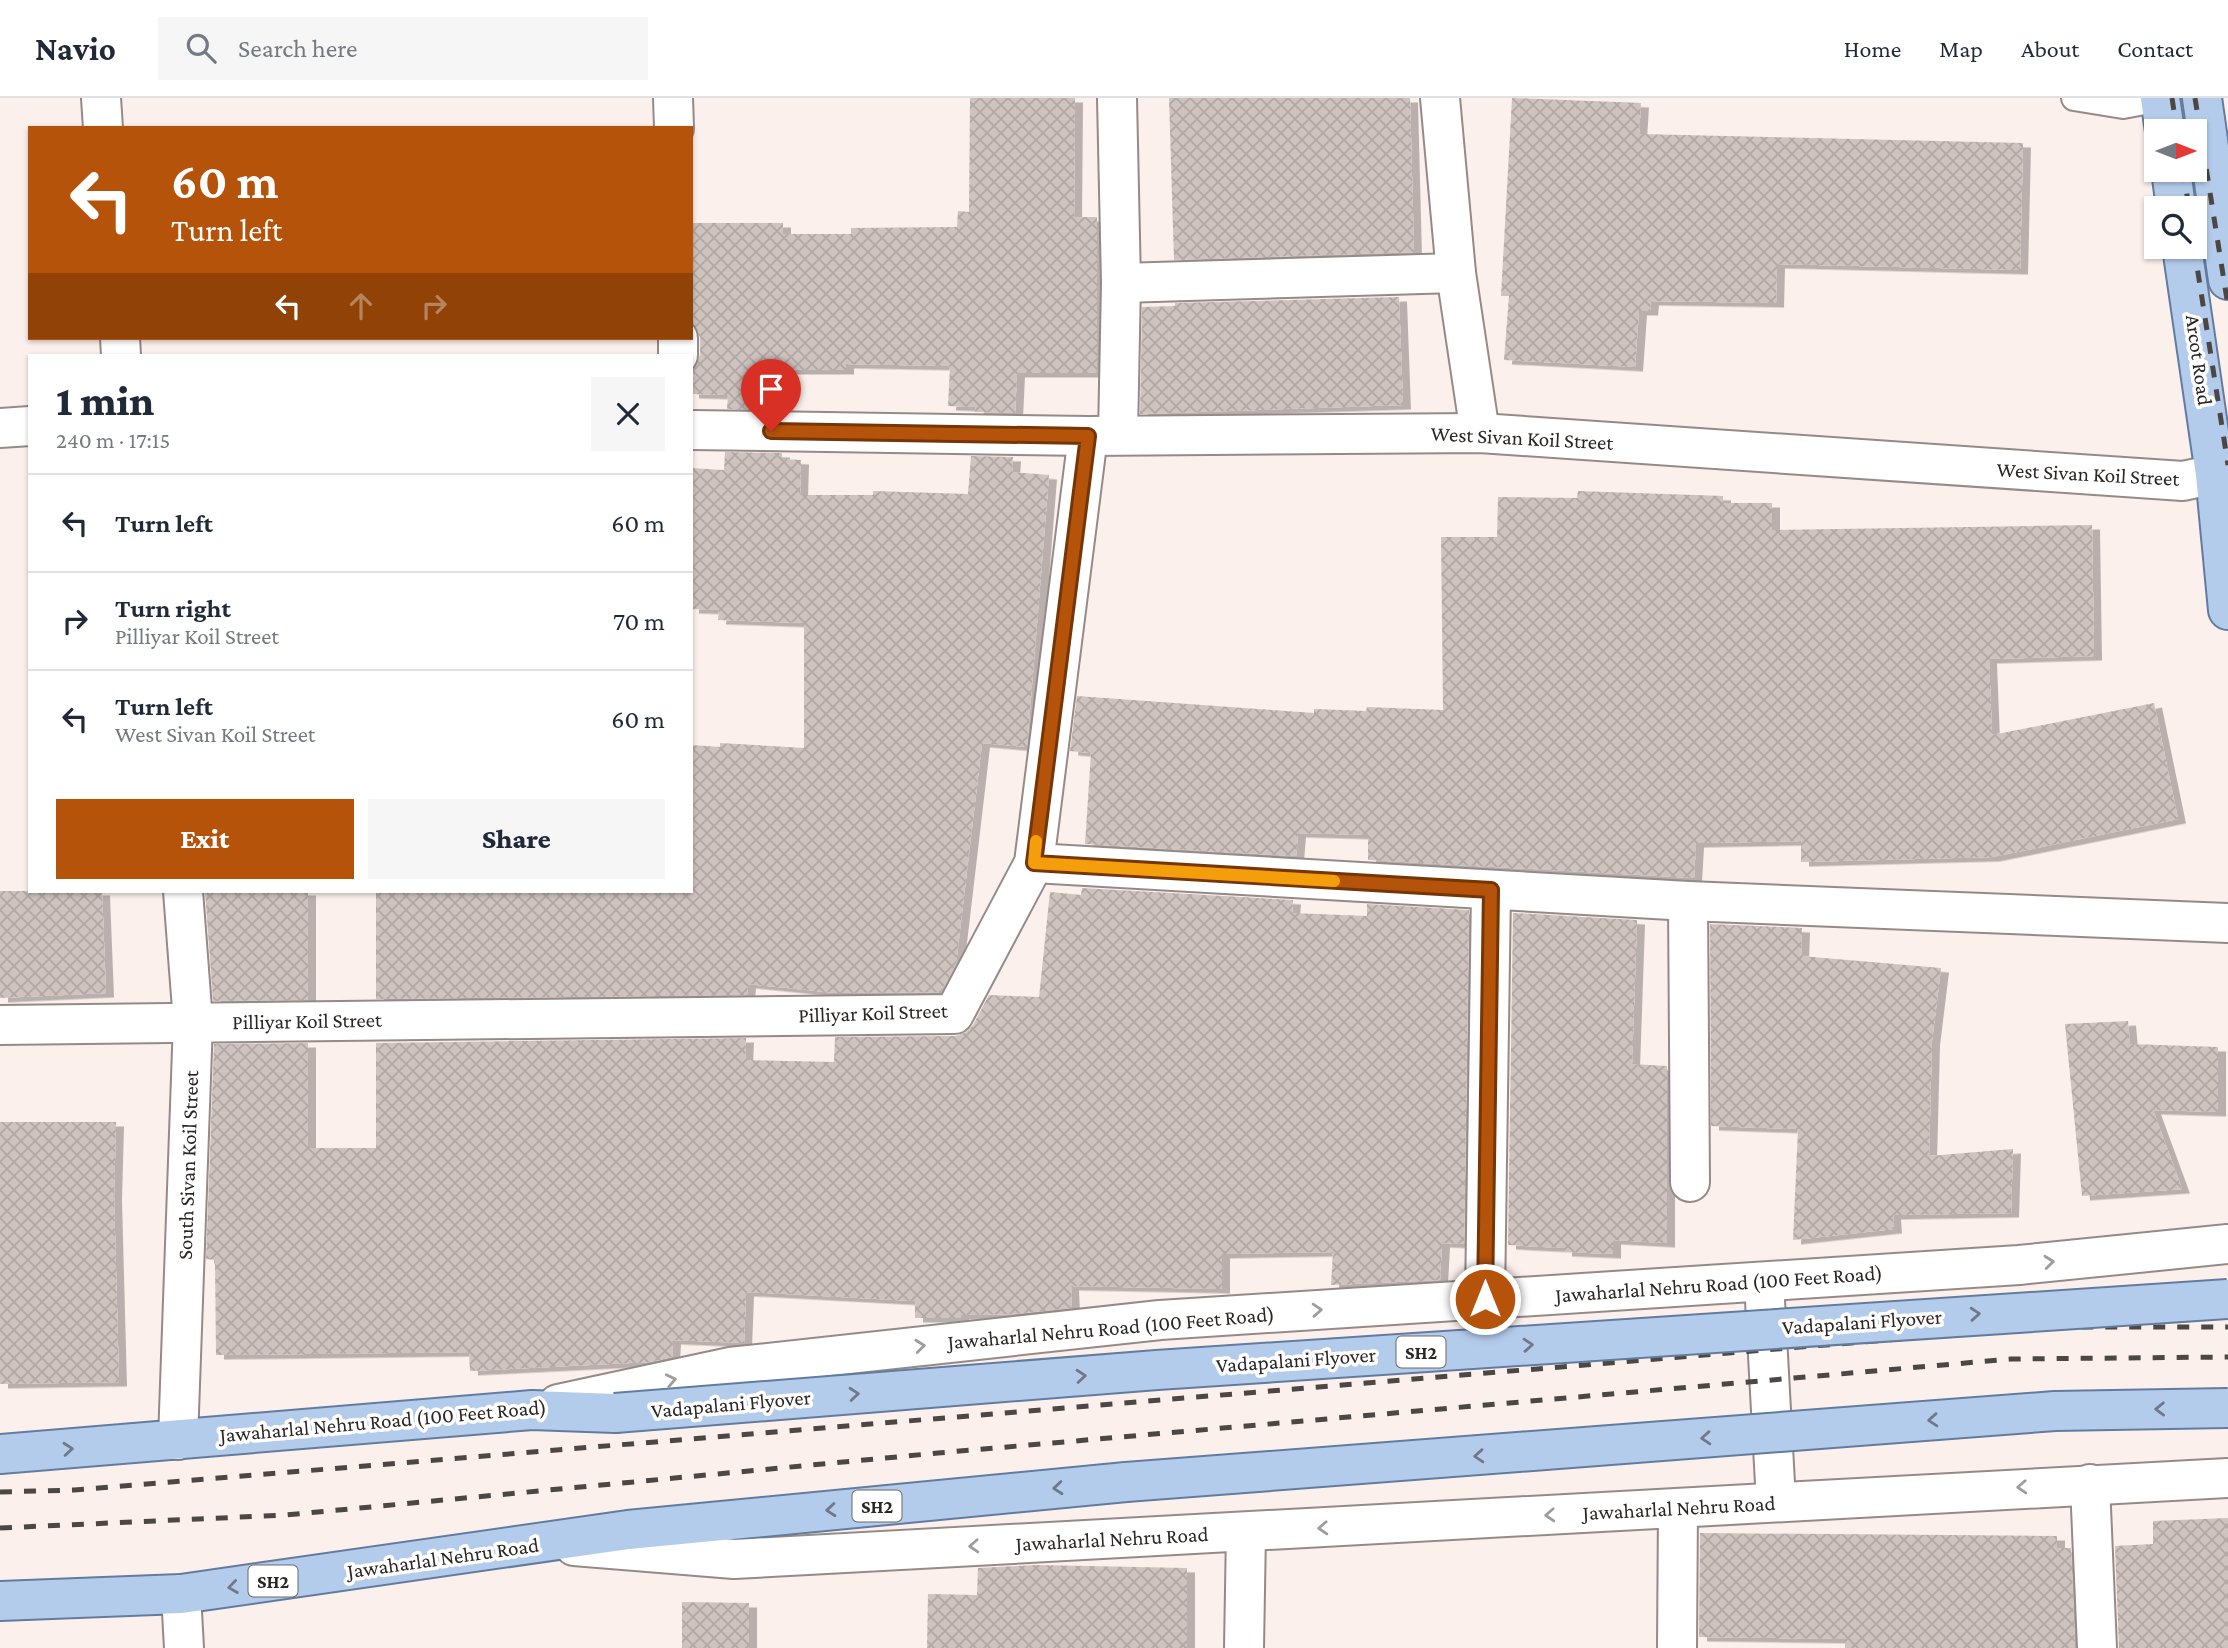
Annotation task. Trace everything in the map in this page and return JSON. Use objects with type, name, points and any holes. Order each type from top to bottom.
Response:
[{"type":"main road","points":[[2184,259],[2227,273],[2202,98]]},
{"type":"main road","name":"Arcot Road","points":[[2184,259],[2215,474]]},
{"type":"main road","points":[[2215,474],[2228,610]]},
{"type":"main road","name":"Vadapalani Flyover","points":[[532,1410],[615,1413],[1157,1370],[2228,1299]]},
{"type":"main road","name":"SH2","points":[[544,1543],[628,1530],[1126,1482],[2055,1411],[2228,1408]]},
{"type":"main road","name":"Jawaharlal Nehru Road (100 Feet Road)","points":[[0,1454],[532,1410]]},
{"type":"main road","name":"Jawaharlal Nehru Road","points":[[0,1601],[181,1594],[544,1543]]},
{"type":"street","points":[[101,98],[103,126]]},
{"type":"street","points":[[673,98],[674,126]]},
{"type":"street","name":"Pilliyar Koil Street","points":[[193,1023],[954,1014],[1034,863],[1103,435],[1121,283],[1117,98]]},
{"type":"street","points":[[1440,98],[1456,273],[1480,433]]},
{"type":"street","points":[[1121,283],[1456,273]]},
{"type":"street","points":[[0,428],[28,426]]},
{"type":"street","name":"West Sivan Koil Street","points":[[693,430],[1103,435],[1480,433],[2183,481],[2215,474]]},
{"type":"street","points":[[1034,863],[1688,901],[2228,923]]},
{"type":"street","points":[[1485,1299],[1491,890]]},
{"type":"street","name":"South Sivan Koil Street","points":[[178,1440],[193,1023],[183,893]]},
{"type":"street","points":[[1688,901],[1690,1182]]},
{"type":"street","points":[[0,1025],[193,1023]]},
{"type":"street","name":"Jawaharlal Nehru Road (100 Feet Road)","points":[[532,1410],[730,1367],[1160,1320],[2019,1265],[2228,1244]]},
{"type":"street","points":[[1764,1282],[1776,1502]]},
{"type":"street","name":"Jawaharlal Nehru Road","points":[[544,1543],[734,1559],[2228,1478]]},
{"type":"street","points":[[2090,1484],[2096,1648]]},
{"type":"street","points":[[1677,1648],[1678,1508]]},
{"type":"street","points":[[1244,1648],[1246,1532]]},
{"type":"street","points":[[181,1594],[184,1648]]},
{"type":"lane","points":[[2074,98],[2162,109]]},
{"type":"building","points":[[970,98],[1075,98],[1074,217],[1097,217],[1097,373],[1017,373],[1015,413],[975,412],[976,407],[948,406],[950,366],[846,364],[846,370],[783,370],[783,410],[727,409],[728,395],[693,394],[693,368],[700,355],[700,337],[693,324],[693,223],[783,223],[783,234],[851,234],[851,228],[957,227],[958,211],[969,212]]},
{"type":"building","points":[[1169,98],[1410,98],[1414,252],[1174,260]]},
{"type":"building","points":[[1512,98],[1641,103],[1639,134],[2023,143],[2020,270],[1777,264],[1776,303],[1651,301],[1650,311],[1639,311],[1635,367],[1504,360],[1509,296],[1501,296]]},
{"type":"building","points":[[1399,297],[1403,405],[1140,414],[1142,307],[1175,306],[1175,303]]},
{"type":"building","points":[[725,452],[782,453],[782,459],[801,460],[800,495],[873,495],[873,491],[968,494],[971,456],[1013,457],[1012,472],[1049,475],[1027,747],[982,743],[956,964],[941,992],[836,993],[748,984],[747,995],[376,999],[376,893],[693,893],[693,745],[720,747],[720,743],[804,748],[804,623],[718,620],[719,610],[693,609],[693,468],[724,470]]},
{"type":"building","points":[[1578,491],[1723,496],[1723,503],[1772,503],[1772,530],[2092,525],[2094,656],[1989,659],[1992,735],[2154,703],[2178,819],[1992,857],[1801,862],[1801,841],[1696,843],[1694,878],[1368,860],[1368,835],[1298,833],[1296,856],[1085,844],[1091,753],[1070,751],[1077,696],[1314,713],[1314,709],[1366,711],[1367,707],[1443,710],[1441,537],[1497,537],[1498,497],[1577,498]]},
{"type":"building","points":[[1082,888],[1293,900],[1292,913],[1367,916],[1367,904],[1469,910],[1464,1244],[1442,1243],[1440,1280],[1331,1285],[1333,1252],[1222,1254],[1222,1289],[1071,1286],[1072,1308],[1015,1314],[915,1318],[915,1301],[746,1292],[744,1343],[673,1340],[672,1357],[650,1362],[470,1371],[469,1352],[216,1355],[215,1260],[206,1259],[214,1044],[308,1043],[308,1148],[376,1148],[376,1043],[746,1038],[745,1060],[834,1062],[835,1037],[955,1036],[966,1032],[973,1025],[989,995],[1039,997],[1050,892],[1081,895]]},
{"type":"building","points":[[0,891],[102,893],[106,993],[0,998]]},
{"type":"building","points":[[205,893],[308,893],[308,1000],[213,1001]]},
{"type":"building","points":[[1513,913],[1637,920],[1632,1064],[1667,1066],[1667,1243],[1613,1240],[1613,1254],[1564,1252],[1564,1248],[1508,1245]]},
{"type":"building","points":[[1710,924],[1802,928],[1801,956],[1941,968],[1932,1041],[1929,1156],[2013,1149],[2011,1213],[1893,1215],[1894,1229],[1793,1240],[1798,1129],[1711,1126]]},
{"type":"building","points":[[2128,1021],[2130,1044],[2218,1047],[2218,1112],[2153,1110],[2182,1189],[2082,1196],[2065,1024]]},
{"type":"building","points":[[0,1122],[116,1122],[114,1196],[119,1382],[0,1384]]},
{"type":"building","points":[[2228,1518],[2228,1648],[2119,1648],[2115,1546],[2153,1544],[2153,1521]]},
{"type":"building","points":[[1700,1533],[2057,1536],[2057,1548],[2071,1548],[2075,1648],[1845,1648],[1845,1639],[1699,1637]]},
{"type":"building","points":[[1036,1565],[1187,1568],[1187,1648],[927,1648],[928,1594],[977,1595],[978,1568]]},
{"type":"building","points":[[682,1602],[749,1603],[749,1648],[682,1648]]},
{"type":"railway","points":[[2172,98],[2175,119]]},
{"type":"railway","points":[[2195,98],[2228,306]]},
{"type":"railway","points":[[2185,182],[2187,196]]},
{"type":"railway","points":[[2196,259],[2228,465]]},
{"type":"railway","points":[[0,1492],[74,1490],[2043,1327],[2228,1327]]},
{"type":"railway","points":[[0,1528],[286,1515],[938,1453],[2011,1359],[2228,1357]]},
{"type":"slow traffic","points":[[1036,841],[1034,863],[1334,881]]},
{"type":"route","points":[[771,431],[1088,436],[1034,863],[1491,890],[1485,1299]]}]
